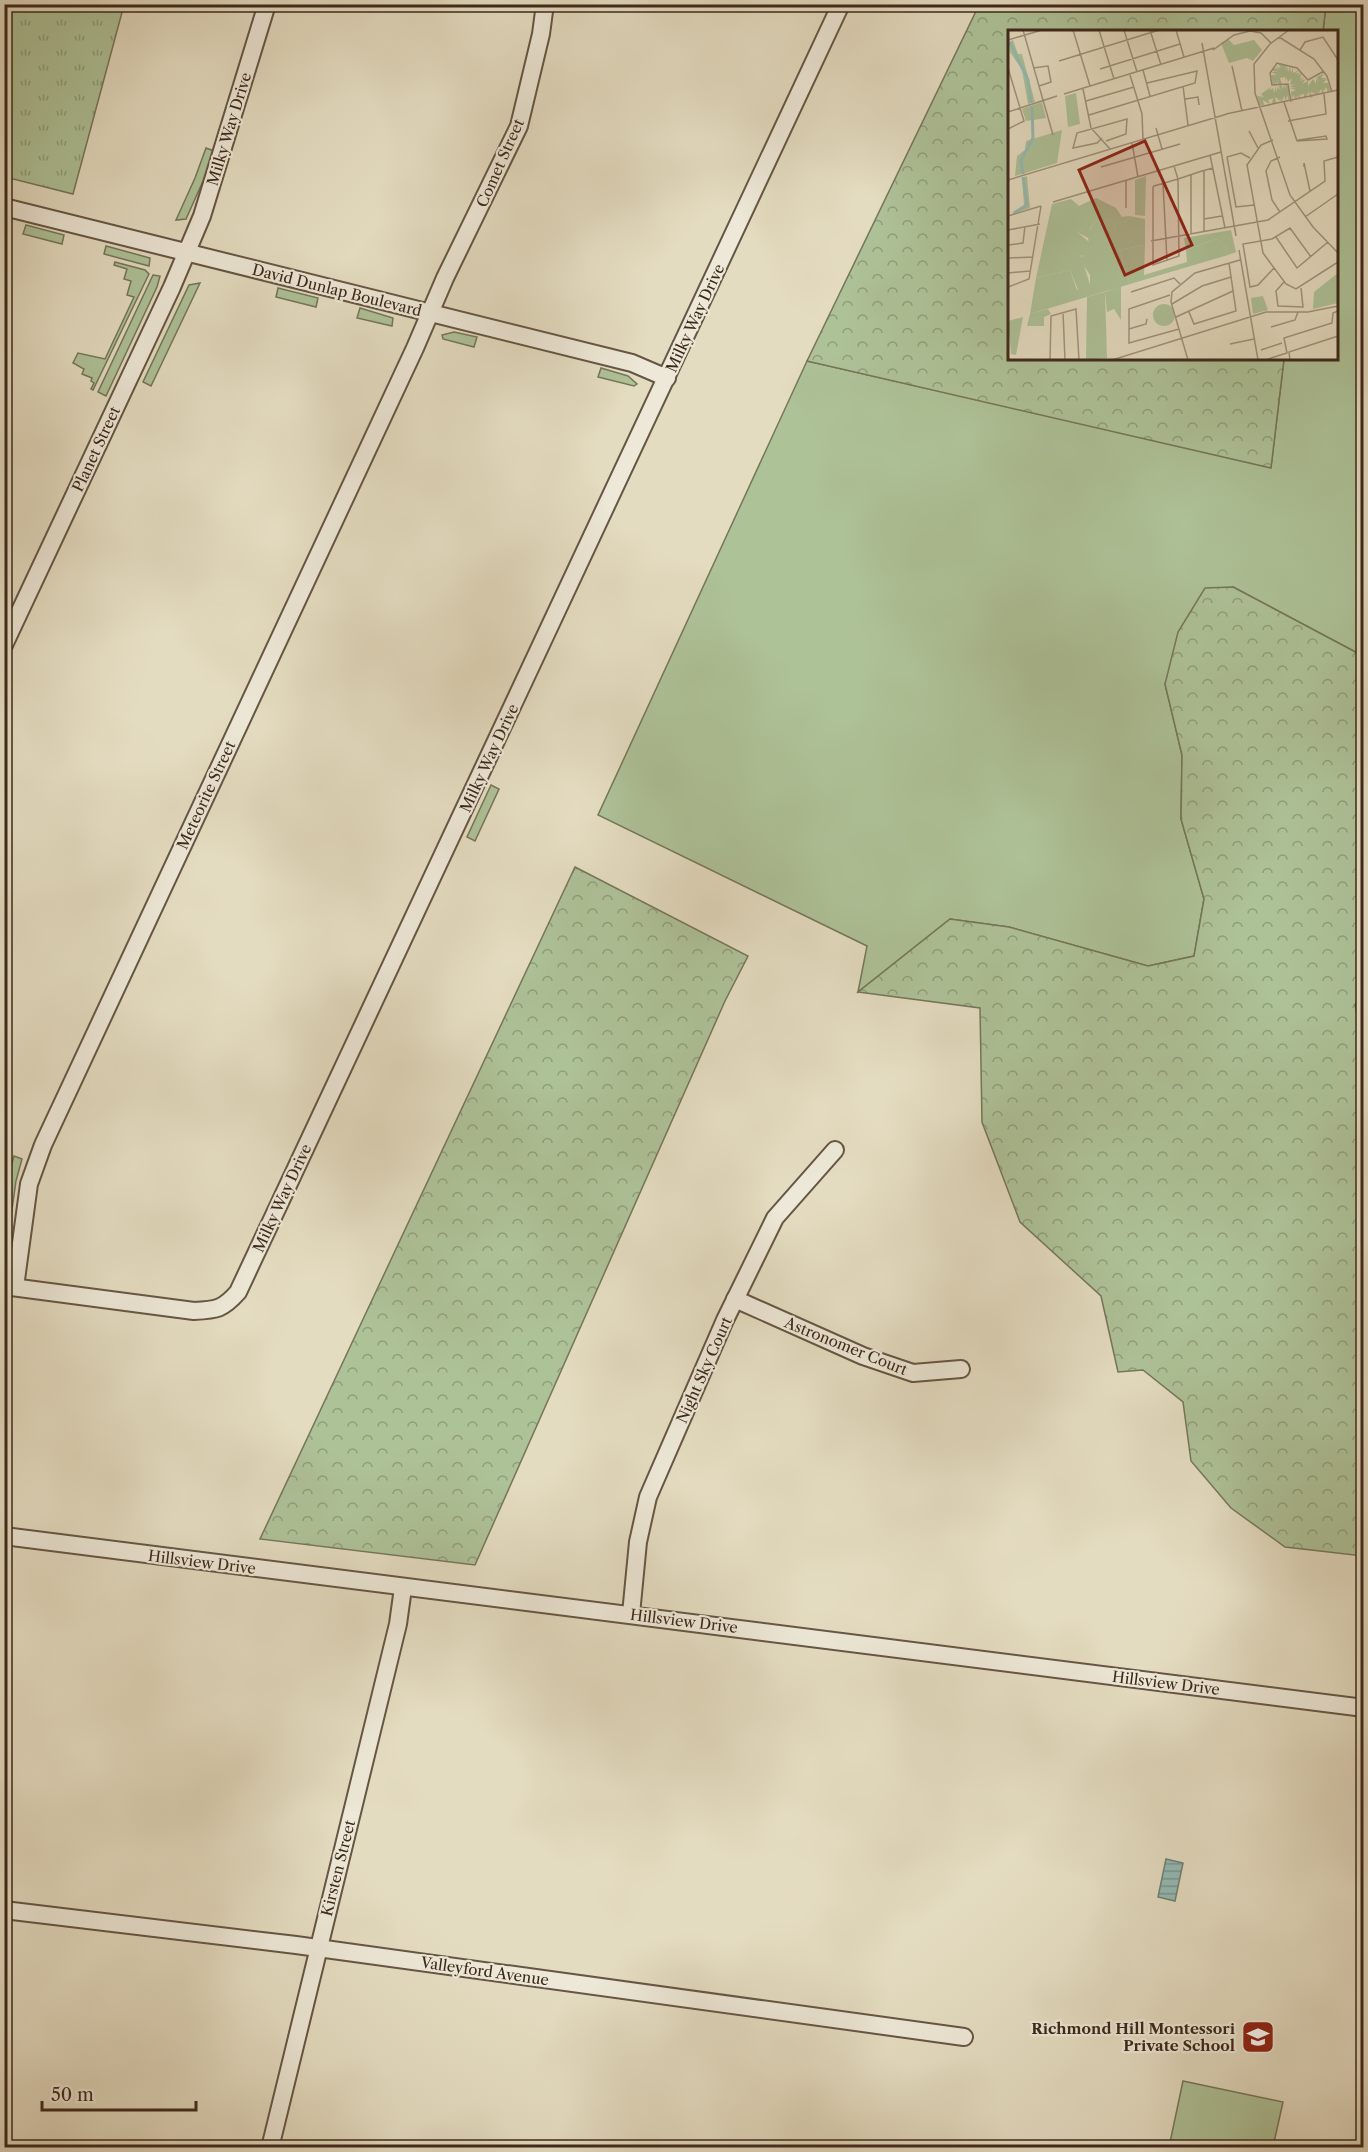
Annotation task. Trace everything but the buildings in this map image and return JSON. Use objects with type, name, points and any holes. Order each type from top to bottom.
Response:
[{"type":"street","name":"Milky Way Drive","points":[[186,252],[202,216],[267,4]]},
{"type":"street","name":"Comet Street","points":[[430,313],[519,126],[541,34],[545,4]]},
{"type":"street","name":"Milky Way Drive","points":[[10,1287],[194,1311],[212,1311],[226,1306],[238,1292],[842,4]]},
{"type":"street","name":"David Dunlap Boulevard","points":[[4,207],[632,363],[667,378]]},
{"type":"street","name":"Planet Street","points":[[4,645],[186,252]]},
{"type":"street","name":"Meteorite Street","points":[[10,1287],[29,1184],[43,1146],[430,313]]},
{"type":"street","name":"Night Sky Court","points":[[631,1614],[638,1542],[648,1497],[735,1299],[775,1218],[835,1150]]},
{"type":"street","name":"Astronomer Court","points":[[735,1299],[863,1356],[913,1373],[961,1369]]},
{"type":"street","name":"Hillsview Drive","points":[[4,1536],[1364,1708]]},
{"type":"street","name":"Kirsten Street","points":[[270,2148],[398,1624],[403,1588]]},
{"type":"street","name":"Valleyford Avenue","points":[[4,1910],[319,1949],[964,2037]]},
{"type":"green space","points":[[5,4],[124,5],[73,194],[5,177]]},
{"type":"green space","points":[[979,5],[1326,5],[1323,30],[1008,30],[1008,360],[1284,360],[1271,468],[807,361]]},
{"type":"green space","points":[[1326,5],[1363,5],[1363,656],[1233,587],[1165,684],[1182,755],[1181,819],[1204,899],[1194,956],[1148,966],[1009,927],[950,919],[858,992],[867,946],[598,815],[807,361],[1271,467],[1284,360],[1338,360],[1338,30],[1323,30]]},
{"type":"green space","points":[[206,148],[214,151],[208,170],[186,219],[176,220],[195,178]]},
{"type":"green space","points":[[26,225],[64,235],[62,244],[23,234]]},
{"type":"green space","points":[[106,246],[150,258],[149,266],[104,254]]},
{"type":"green space","points":[[115,262],[145,270],[149,274],[93,390],[91,389],[94,383],[91,381],[92,378],[82,374],[84,369],[73,363],[78,353],[105,359],[134,297],[127,295],[131,281],[124,279],[127,269],[114,265]]},
{"type":"green space","points":[[153,275],[160,276],[157,287],[106,396],[98,392]]},
{"type":"green space","points":[[200,283],[151,386],[143,382],[189,285]]},
{"type":"green space","points":[[278,288],[318,298],[316,307],[276,297]]},
{"type":"green space","points":[[360,308],[393,318],[392,326],[357,318]]},
{"type":"green space","points":[[454,332],[477,337],[474,347],[443,339],[442,335]]},
{"type":"green space","points":[[601,368],[628,376],[637,384],[634,386],[598,377]]},
{"type":"green space","points":[[1233,587],[1363,656],[1364,981],[1355,1005],[1364,1045],[1363,1556],[1285,1547],[1231,1508],[1191,1461],[1183,1402],[1143,1370],[1118,1372],[1101,1296],[1020,1222],[982,1122],[980,1008],[858,992],[950,919],[1009,927],[1148,966],[1194,956],[1204,899],[1181,819],[1182,755],[1165,684],[1178,632],[1205,588]]},
{"type":"green space","points":[[491,785],[499,789],[475,841],[467,837]]},
{"type":"green space","points":[[575,867],[748,956],[725,1001],[475,1565],[260,1539]]},
{"type":"green space","points":[[1363,981],[1363,1045],[1355,1005]]},
{"type":"green space","points":[[14,1156],[22,1159],[16,1181],[5,1259],[4,1201],[6,1186],[10,1186],[11,1178],[8,1177]]},
{"type":"green space","points":[[1183,2081],[1283,2102],[1273,2147],[1169,2147]]},
{"type":"water","points":[[1166,1859],[1183,1863],[1175,1901],[1158,1897]]},
{"type":"place","name":"Richmond Hill Montessori Private School","points":[[1258,2037]]}]
